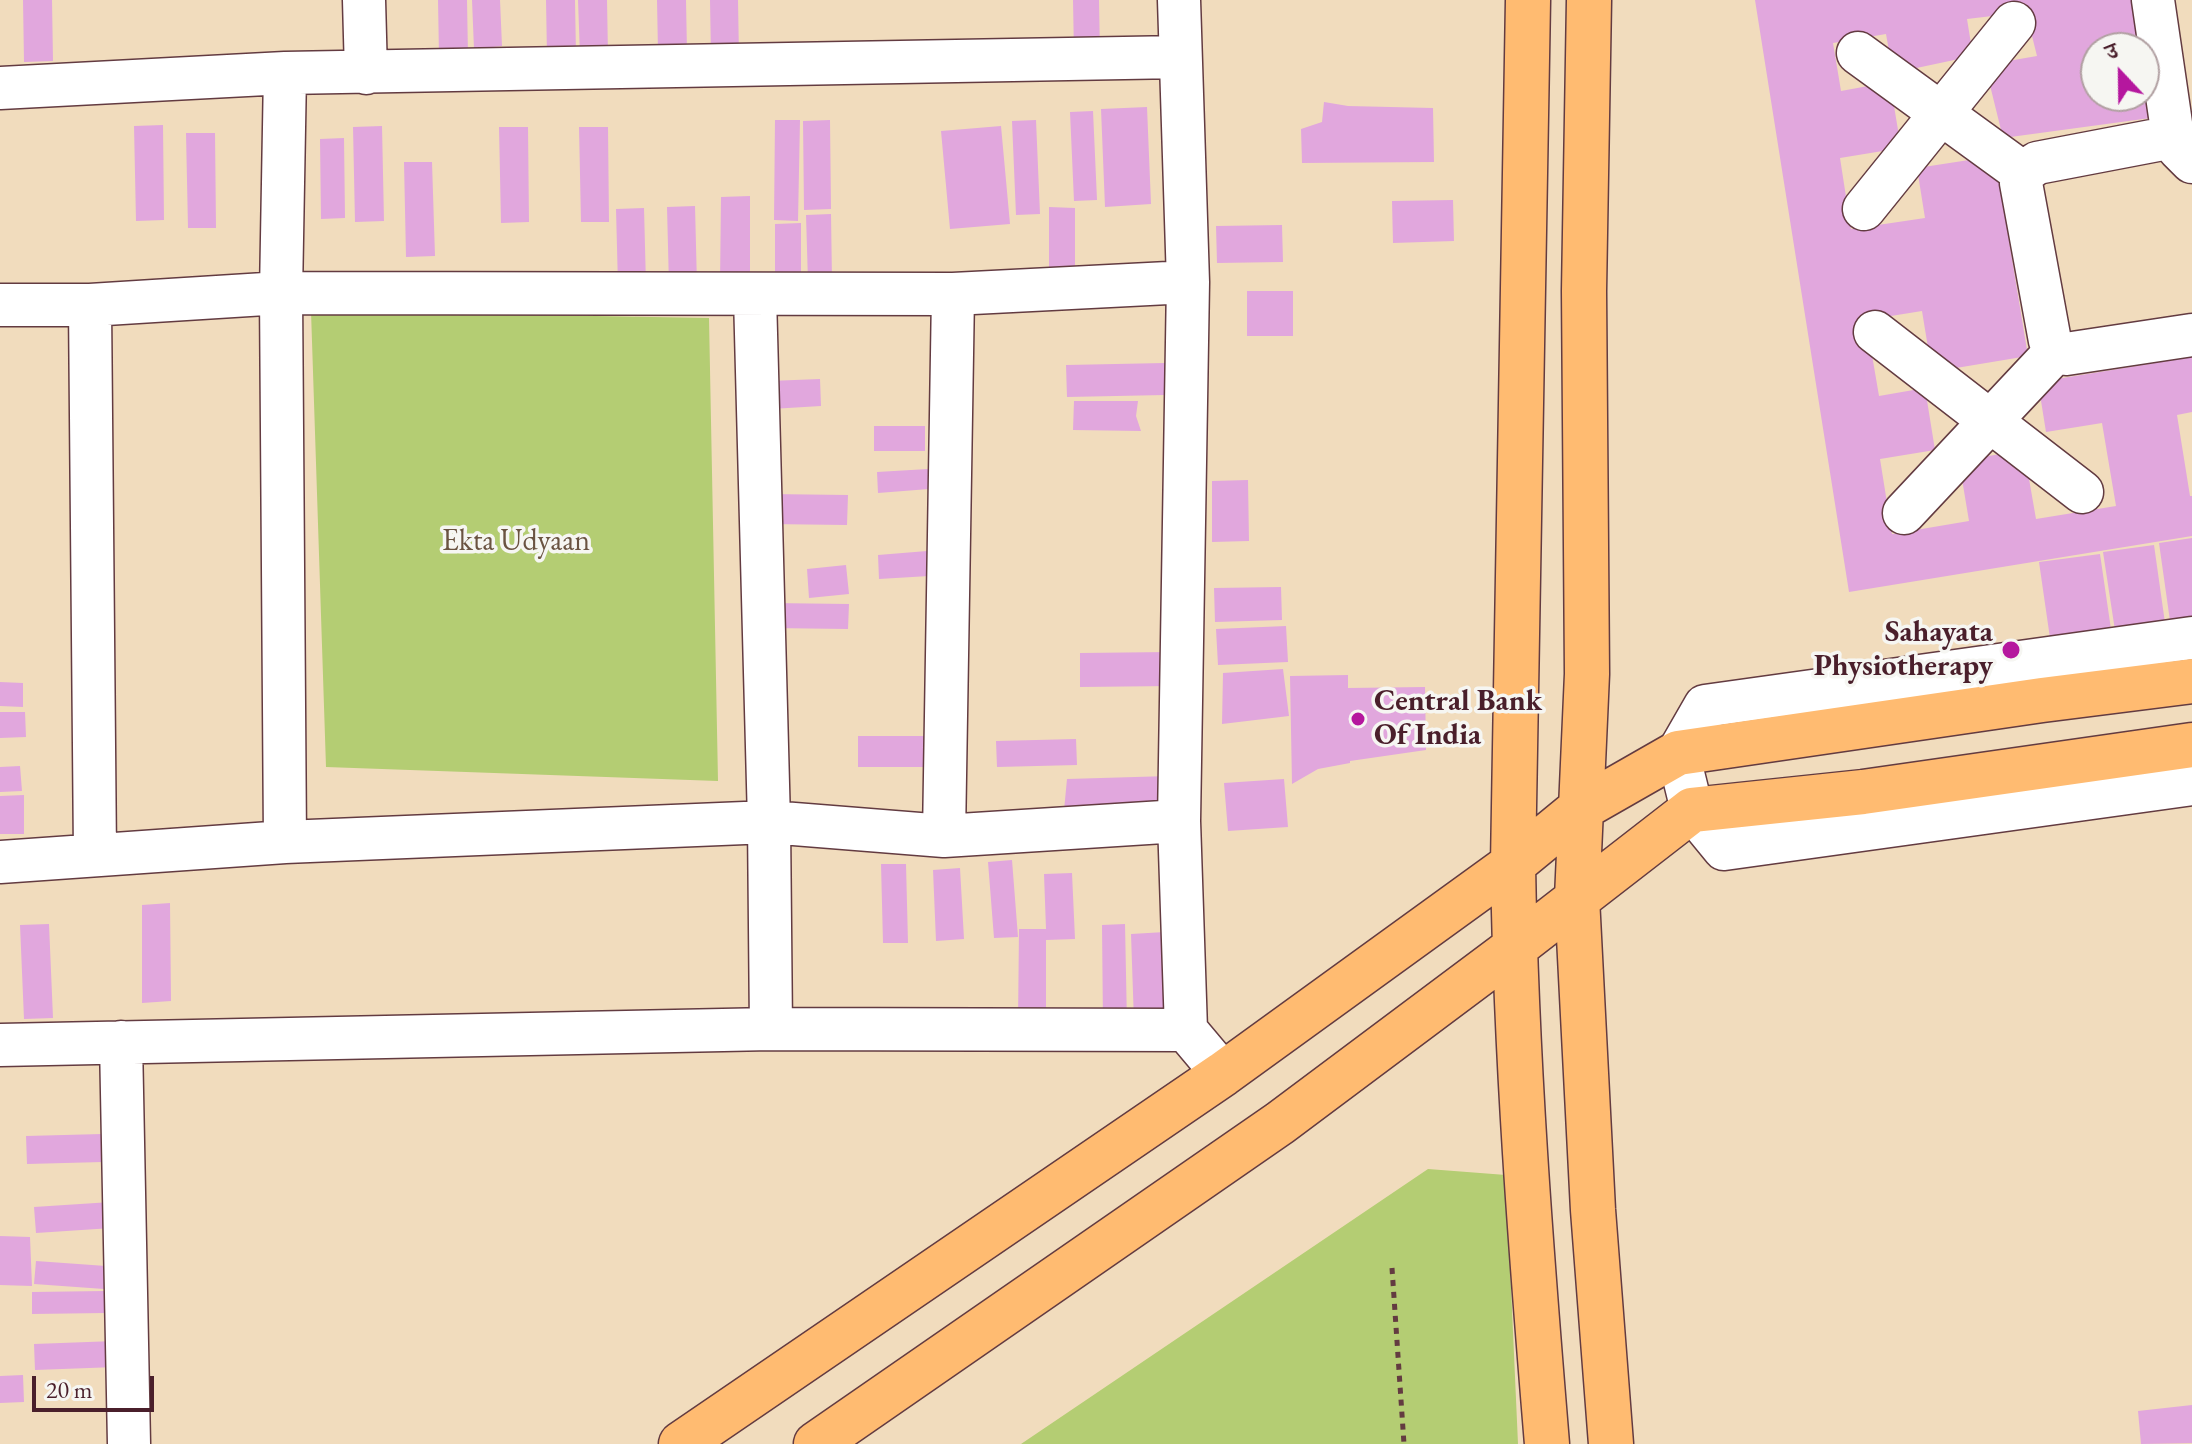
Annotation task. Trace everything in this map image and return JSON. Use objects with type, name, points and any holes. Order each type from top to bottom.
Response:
[{"type":"main road","points":[[1528,0],[1514,948],[1528,1213],[1547,1444]]},
{"type":"main road","points":[[1589,0],[1584,291],[1587,674],[1577,898],[1593,1210],[1611,1444]]},
{"type":"main road","points":[[681,1444],[1223,1074],[1513,864],[1580,809],[1678,753],[2192,681]]},
{"type":"main road","points":[[816,1444],[1280,1123],[1692,810],[1863,792],[2192,745]]},
{"type":"street","points":[[364,0],[366,73]]},
{"type":"street","points":[[1179,0],[1188,282],[1179,821],[1186,1030],[1223,1074]]},
{"type":"street","points":[[2153,0],[2183,150],[2037,163],[2023,173],[2021,183],[2050,341],[2057,350],[2066,354],[2192,335]]},
{"type":"street","points":[[1864,209],[2014,23]]},
{"type":"street","points":[[1858,53],[2023,173]]},
{"type":"street","points":[[0,88],[285,73],[1180,57]]},
{"type":"street","points":[[285,73],[281,293],[285,842]]},
{"type":"street","points":[[0,305],[90,305],[281,293],[953,294],[1188,282]]},
{"type":"street","points":[[944,836],[953,294]]},
{"type":"street","points":[[755,296],[769,822],[771,1029]]},
{"type":"street","points":[[90,305],[95,855]]},
{"type":"street","points":[[1875,332],[2082,492]]},
{"type":"street","points":[[1904,513],[2057,350]]},
{"type":"street","points":[[2192,638],[1705,706],[1678,753],[1692,810],[1724,849],[2192,784]]},
{"type":"street","points":[[0,862],[285,842],[769,822],[944,836],[1179,821]]},
{"type":"street","points":[[0,1045],[771,1029],[1186,1030]]},
{"type":"street","points":[[121,1042],[129,1444]]},
{"type":"path","points":[[1392,1268],[1404,1444]]},
{"type":"green space","name":"Ekta Udyaan","points":[[311,311],[709,318],[718,781],[326,767]]},
{"type":"green space","points":[[1428,1169],[1506,1175],[1518,1444],[1021,1444]]},
{"type":"building","points":[[23,0],[52,0],[53,61],[24,62]]},
{"type":"building","points":[[438,0],[467,0],[468,56],[439,56]]},
{"type":"building","points":[[472,0],[500,0],[502,46],[474,49]]},
{"type":"building","points":[[546,0],[575,0],[576,55],[547,56]]},
{"type":"building","points":[[578,0],[607,0],[608,55],[580,56]]},
{"type":"building","points":[[657,0],[686,0],[687,52],[658,52]]},
{"type":"building","points":[[710,0],[738,0],[739,57],[711,57]]},
{"type":"building","points":[[1073,0],[1099,0],[1100,54],[1074,54]]},
{"type":"building","points":[[1755,0],[2139,0],[2144,32],[2080,32],[2080,112],[2157,112],[2158,117],[2003,138],[1985,65],[2037,56],[2026,12],[1967,19],[1973,56],[1893,73],[1886,34],[1833,43],[1841,91],[1890,82],[1901,148],[1840,158],[1851,229],[1925,218],[1917,168],[1995,156],[2028,356],[1932,372],[1922,311],[1866,320],[1879,396],[1925,388],[1935,450],[1880,459],[1892,534],[1969,521],[1959,461],[2024,450],[2036,519],[2116,506],[2102,423],[2046,432],[2038,382],[2192,357],[2192,412],[2177,415],[2192,496],[2192,536],[1849,592]]},
{"type":"building","points":[[1324,102],[1348,106],[1433,108],[1434,162],[1302,163],[1301,129],[1322,122]]},
{"type":"building","points":[[1147,107],[1151,204],[1105,207],[1101,109]]},
{"type":"building","points":[[1093,111],[1097,200],[1074,201],[1070,112]]},
{"type":"building","points":[[775,120],[800,120],[798,221],[774,220]]},
{"type":"building","points":[[830,120],[831,209],[804,210],[803,121]]},
{"type":"building","points":[[1036,120],[1040,214],[1016,215],[1012,121]]},
{"type":"building","points":[[163,125],[164,220],[136,221],[134,126]]},
{"type":"building","points":[[382,126],[384,221],[355,222],[353,127]]},
{"type":"building","points":[[1001,126],[1010,224],[950,229],[941,131]]},
{"type":"building","points":[[499,127],[528,127],[529,222],[501,223]]},
{"type":"building","points":[[579,127],[608,127],[609,222],[581,222]]},
{"type":"building","points":[[186,133],[215,133],[216,228],[188,228]]},
{"type":"building","points":[[344,138],[345,218],[321,219],[320,139]]},
{"type":"building","points":[[404,162],[432,162],[435,256],[406,257]]},
{"type":"building","points":[[750,196],[750,283],[720,283],[721,197]]},
{"type":"building","points":[[1453,200],[1454,241],[1393,243],[1392,201]]},
{"type":"building","points":[[695,206],[697,285],[669,286],[667,207]]},
{"type":"building","points":[[1049,207],[1075,208],[1075,279],[1049,279]]},
{"type":"building","points":[[644,208],[646,285],[618,286],[616,209]]},
{"type":"building","points":[[831,214],[832,281],[808,282],[806,215]]},
{"type":"building","points":[[801,223],[801,280],[775,280],[775,224]]},
{"type":"building","points":[[1282,225],[1283,262],[1217,263],[1216,226]]},
{"type":"building","points":[[1247,291],[1293,291],[1293,336],[1247,336]]},
{"type":"building","points":[[1165,363],[1165,395],[1067,397],[1066,365]]},
{"type":"building","points":[[820,379],[821,406],[771,409],[769,381]]},
{"type":"building","points":[[1074,401],[1138,401],[1136,416],[1141,431],[1073,430]]},
{"type":"building","points":[[874,426],[925,426],[925,451],[874,451]]},
{"type":"building","points":[[928,469],[929,489],[878,493],[877,472]]},
{"type":"building","points":[[1248,480],[1249,541],[1212,542],[1212,481]]},
{"type":"building","points":[[768,494],[848,495],[847,525],[767,524]]},
{"type":"building","points":[[2192,538],[2192,625],[2171,628],[2159,543]]},
{"type":"building","points":[[2154,545],[2166,630],[2116,637],[2103,552]]},
{"type":"building","points":[[927,551],[929,576],[879,579],[878,555]]},
{"type":"building","points":[[2100,554],[2113,643],[2052,652],[2039,562]]},
{"type":"building","points":[[846,565],[849,594],[809,598],[807,569]]},
{"type":"building","points":[[1281,587],[1282,620],[1215,622],[1214,588]]},
{"type":"building","points":[[770,603],[849,604],[848,629],[770,628]]},
{"type":"building","points":[[1286,626],[1288,662],[1218,665],[1216,629]]},
{"type":"building","points":[[1170,652],[1171,686],[1080,687],[1080,653]]},
{"type":"building","points":[[1283,669],[1289,716],[1222,724],[1223,673]]},
{"type":"building","name":"Central Bank Of India","points":[[1348,675],[1348,688],[1425,687],[1426,750],[1318,769],[1292,784],[1290,676]]},
{"type":"building","points":[[0,682],[23,683],[23,707],[0,706]]},
{"type":"building","points":[[0,712],[25,712],[26,737],[0,738]]},
{"type":"building","points":[[858,736],[936,736],[936,767],[858,767]]},
{"type":"building","points":[[1076,739],[1077,765],[997,767],[996,741]]},
{"type":"building","points":[[20,766],[22,791],[0,792],[0,767]]},
{"type":"building","points":[[1169,776],[1171,816],[1063,821],[1067,779]]},
{"type":"building","points":[[1284,779],[1288,827],[1228,831],[1224,783]]},
{"type":"building","points":[[24,795],[24,834],[0,834],[0,796]]},
{"type":"building","points":[[1012,860],[1018,937],[994,938],[988,862]]},
{"type":"building","points":[[881,864],[906,864],[908,943],[883,943]]},
{"type":"building","points":[[960,868],[964,939],[936,941],[933,870]]},
{"type":"building","points":[[1072,873],[1075,939],[1046,940],[1046,1022],[1018,1022],[1019,929],[1046,929],[1044,874]]},
{"type":"building","points":[[170,903],[171,1001],[142,1003],[142,905]]},
{"type":"building","points":[[49,924],[53,1018],[24,1019],[20,925]]},
{"type":"building","points":[[1125,924],[1127,1024],[1103,1025],[1102,925]]},
{"type":"building","points":[[1165,932],[1168,1021],[1134,1022],[1131,934]]},
{"type":"building","points":[[102,1134],[103,1162],[27,1164],[26,1136]]},
{"type":"building","points":[[111,1202],[112,1228],[36,1233],[34,1207]]},
{"type":"building","points":[[0,1236],[30,1237],[32,1286],[0,1285]]},
{"type":"building","points":[[36,1261],[106,1266],[104,1289],[34,1284]]},
{"type":"building","points":[[105,1291],[105,1313],[32,1314],[32,1292]]},
{"type":"building","points":[[115,1341],[116,1367],[35,1370],[34,1344]]},
{"type":"building","points":[[23,1375],[24,1402],[0,1403],[0,1376]]},
{"type":"building","points":[[2192,1405],[2192,1443],[2141,1444],[2138,1411]]},
{"type":"place","name":"Sahayata Physiotherapy","points":[[2011,650]]},
{"type":"place","name":"Central Bank Of India","points":[[1358,719]]}]
